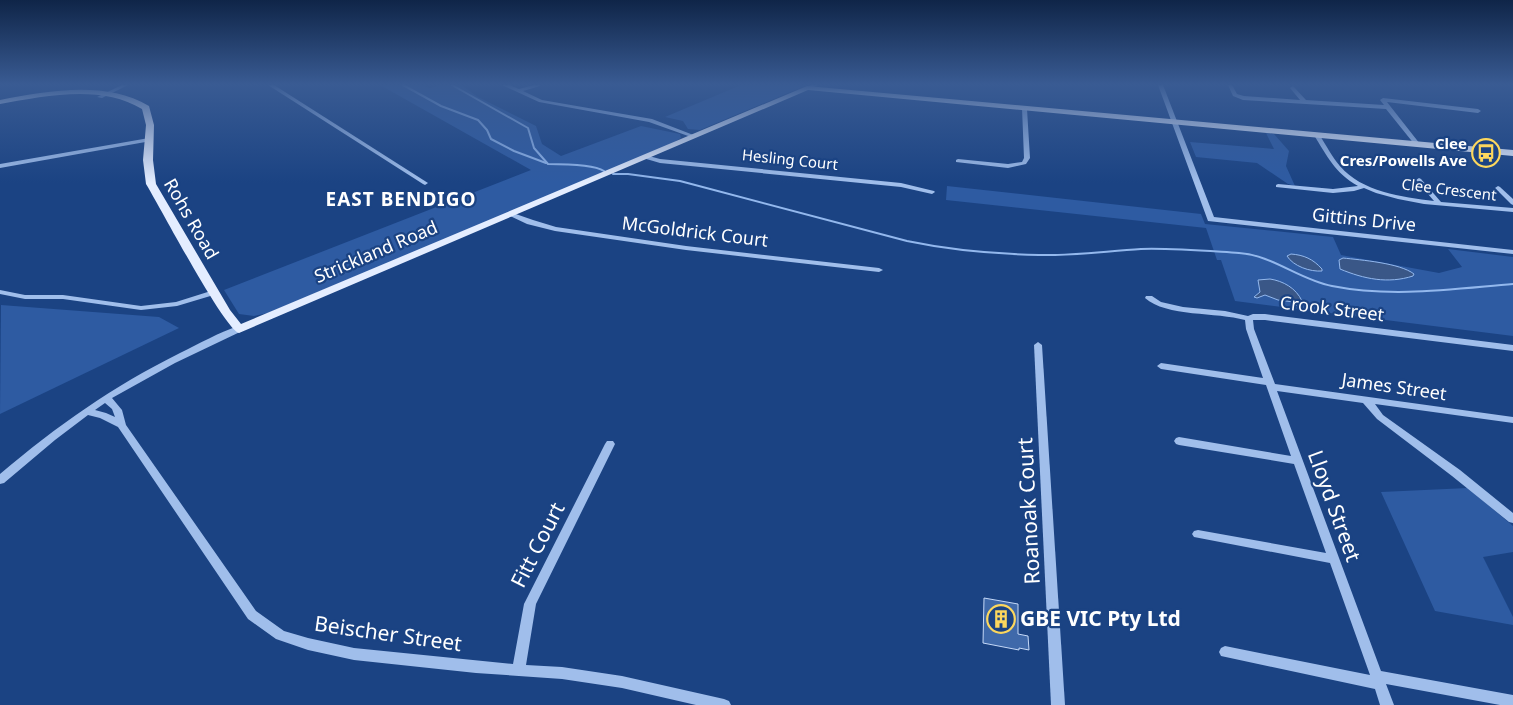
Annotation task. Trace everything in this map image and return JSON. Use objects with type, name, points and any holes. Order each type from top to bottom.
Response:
[{"type":"main road","name":"Rohs Road","points":[[149,118],[148,169],[151,184],[214,292],[238,329]]},
{"type":"main road","name":"Strickland Road","points":[[238,329],[736,118]]},
{"type":"main road","points":[[1130,118],[1513,152]]},
{"type":"street","points":[[323,118],[425,183]]},
{"type":"street","points":[[636,118],[655,121],[693,136]]},
{"type":"street","points":[[958,161],[1008,166],[1024,163],[1027,158],[1025,118]]},
{"type":"street","points":[[1172,118],[1174,122]]},
{"type":"street","points":[[1396,118],[1417,144]]},
{"type":"street","name":"Gittins Drive","points":[[1174,122],[1211,219],[1513,252]]},
{"type":"street","name":"Clee Crescent","points":[[1317,135],[1341,171],[1365,186],[1394,196],[1513,210]]},
{"type":"street","points":[[0,166],[149,140]]},
{"type":"street","name":"Hesling Court","points":[[645,157],[901,185],[932,192]]},
{"type":"street","points":[[1419,180],[1438,202]]},
{"type":"street","points":[[1278,186],[1337,192],[1351,191],[1365,186]]},
{"type":"street","points":[[1498,188],[1513,203]]},
{"type":"street","name":"McGoldrick Court","points":[[510,214],[555,229],[686,248],[878,270]]},
{"type":"street","points":[[0,292],[25,297],[57,296],[140,308],[177,304],[214,292]]},
{"type":"street","name":"Crook Street","points":[[1149,298],[1164,305],[1249,319],[1262,316],[1513,348]]},
{"type":"street","name":"Lloyd Street","points":[[1249,319],[1249,326],[1270,385],[1387,705]]},
{"type":"street","name":"Strickland Road","points":[[0,480],[87,411],[177,357],[238,329]]},
{"type":"street","name":"Roanoak Court","points":[[1038,345],[1058,705]]},
{"type":"street","name":"James Street","points":[[1161,366],[1366,400],[1513,420]]},
{"type":"street","name":"Beischer Street","points":[[106,399],[116,406],[121,425]]},
{"type":"street","points":[[1366,400],[1380,417],[1456,473],[1513,519]]},
{"type":"street","name":"Beischer Street","points":[[87,411],[106,416],[121,425],[252,615],[280,635],[308,644],[354,654],[476,667],[519,668],[622,682],[724,705]]},
{"type":"street","points":[[1179,441],[1298,461]]},
{"type":"street","name":"Fitt Court","points":[[519,668],[530,604],[610,444]]},
{"type":"street","points":[[1198,534],[1334,559]]},
{"type":"street","points":[[1225,652],[1378,680],[1513,701]]},
{"type":"shaded area","points":[[438,118],[520,118],[536,126],[542,144],[561,156],[641,126],[680,134],[681,138],[667,146],[268,313],[254,316],[239,314],[224,290],[531,170]]},
{"type":"shaded area","points":[[669,118],[729,118],[700,130],[688,129],[683,121]]},
{"type":"shaded area","points":[[1266,133],[1274,134],[1289,151],[1286,166],[1295,186],[1288,184],[1257,163],[1196,157],[1190,142],[1274,149]]},
{"type":"shaded area","points":[[947,186],[1201,214],[1205,224],[1333,237],[1341,255],[1439,273],[1462,267],[1448,249],[1513,257],[1513,336],[1235,301],[1221,260],[1217,260],[1206,228],[946,200]]},
{"type":"shaded area","points":[[1291,254],[1300,255],[1312,260],[1322,271],[1307,269],[1298,265],[1287,256]]},
{"type":"shaded area","points":[[1343,258],[1400,267],[1414,274],[1413,276],[1394,280],[1367,278],[1340,269],[1339,260]]},
{"type":"shaded area","points":[[1270,279],[1280,281],[1293,289],[1302,301],[1300,306],[1297,306],[1294,302],[1278,300],[1265,295],[1257,298],[1254,297],[1260,292],[1258,280]]},
{"type":"shaded area","points":[[1,305],[159,317],[179,328],[0,414]]},
{"type":"shaded area","points":[[1468,488],[1513,526],[1513,552],[1483,557],[1513,617],[1513,625],[1435,611],[1381,492]]},
{"type":"building","name":"GBE VIC Pty Ltd","points":[[984,598],[1018,604],[1018,634],[1028,636],[1029,650],[1019,648],[1019,650],[983,643]]},
{"type":"waterway","points":[[472,118],[478,120],[487,130],[491,139],[514,151],[546,163]]},
{"type":"waterway","points":[[510,118],[528,128],[534,148],[548,164],[569,164],[604,171]]},
{"type":"waterway","points":[[613,174],[628,174],[680,181],[907,241],[956,249],[989,253],[1039,255],[1141,249],[1239,253],[1263,258],[1320,283],[1355,290],[1400,292],[1513,284]]},
{"type":"place","name":"Clee Cres/Powells Ave","points":[[1486,153]]},
{"type":"place","name":"GBE VIC Pty Ltd","points":[[1001,619]]},
{"type":"district","name":"EAST BENDIGO","points":[[401,199]]}]
